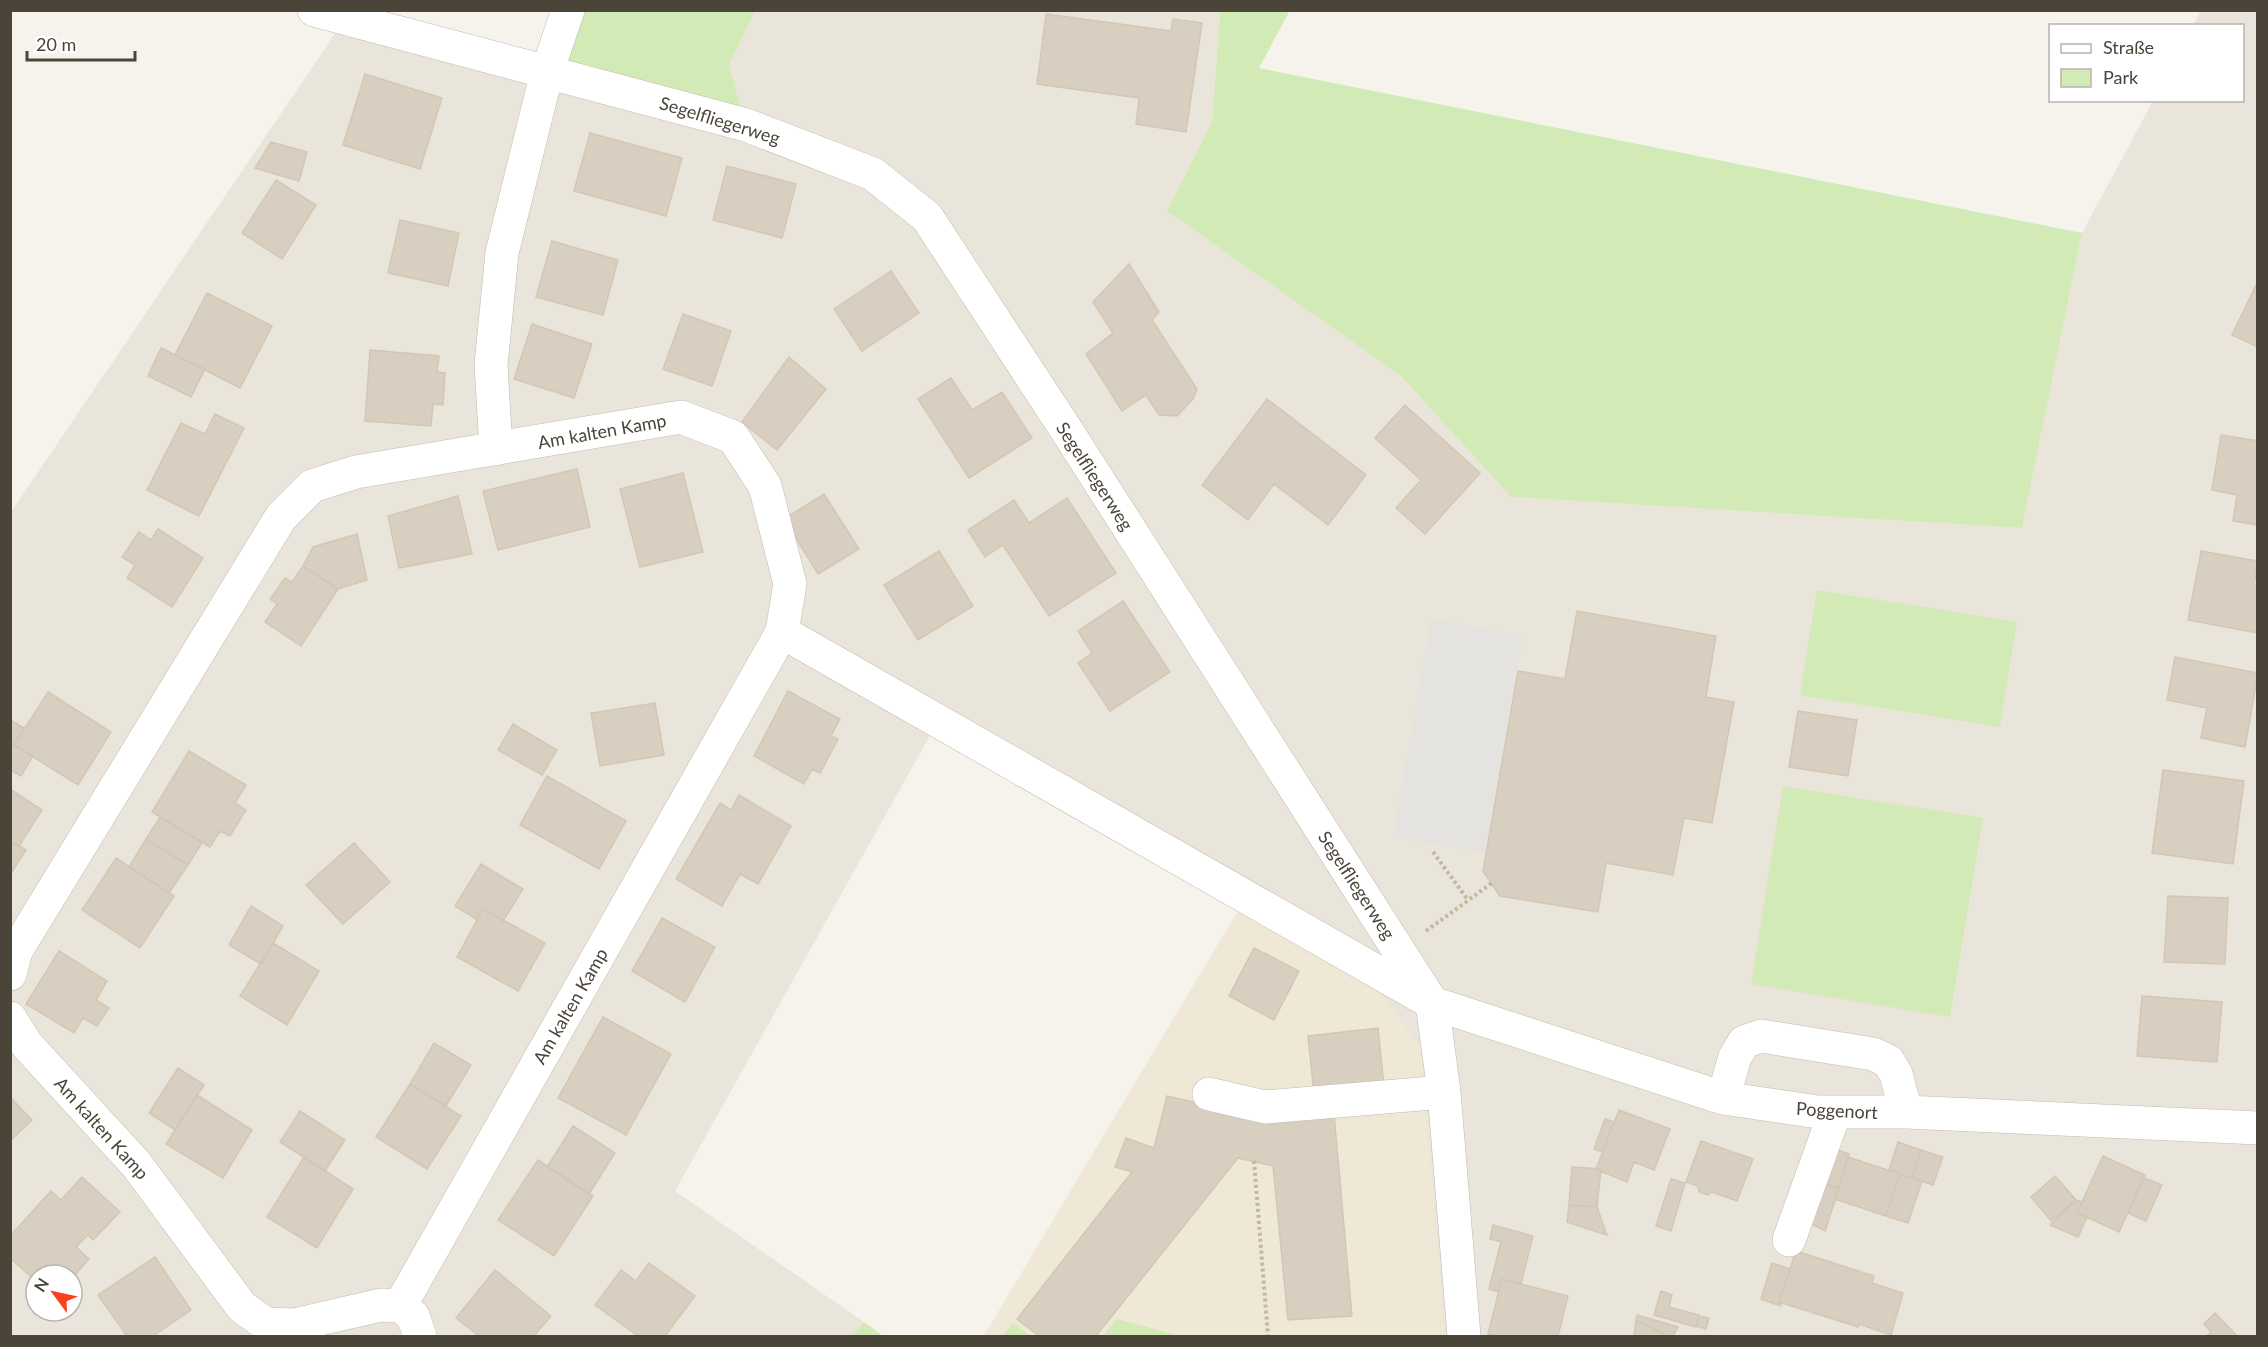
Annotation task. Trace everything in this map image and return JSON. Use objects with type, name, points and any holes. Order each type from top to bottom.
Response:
[{"type":"street","name":"Segelfliegerweg","points":[[314,10],[746,125],[873,174],[927,217],[1432,1003],[1444,1092],[1464,1336]]},
{"type":"street","points":[[496,449],[491,365],[502,253],[547,72],[568,10]]},
{"type":"street","name":"Am kalten Kamp","points":[[10,974],[16,951],[281,517],[312,486],[357,472],[681,417],[733,437],[765,486],[782,551],[790,584],[782,632],[400,1306],[381,1305],[294,1326],[266,1324],[242,1307],[136,1164],[27,1045],[10,1018]]},
{"type":"street","name":"Poggenort","points":[[782,632],[1432,1003],[1723,1098],[1818,1112],[1906,1112],[2258,1128]]},
{"type":"street","points":[[1723,1098],[1734,1057],[1744,1042],[1761,1036],[1874,1054],[1888,1061],[1896,1074],[1906,1112]]},
{"type":"street","points":[[1209,1094],[1265,1107],[1444,1092]]},
{"type":"street","points":[[1789,1240],[1834,1112]]},
{"type":"street","points":[[400,1306],[413,1316],[420,1336]]},
{"type":"path","points":[[1433,852],[1468,900]]},
{"type":"path","points":[[1399,951],[1492,883]]},
{"type":"path","points":[[1254,1161],[1268,1336]]},
{"type":"shaded area","points":[[755,11],[1220,11],[1212,122],[1167,211],[1401,376],[1511,497],[2022,528],[2082,233],[2152,102],[2244,102],[2244,24],[2194,24],[2201,11],[2257,11],[2257,1336],[984,1336],[1239,910],[932,732],[675,1191],[864,1322],[852,1336],[11,1336],[11,512],[345,19],[746,124],[729,65]]},
{"type":"shaded area","points":[[1431,619],[1523,635],[1486,853],[1393,837]]},
{"type":"shaded area","points":[[1239,909],[1378,989],[1421,1049],[1445,1336],[984,1336]]},
{"type":"green space","points":[[1290,10],[1259,68],[2082,233],[2022,528],[1511,497],[1401,376],[1167,211],[1212,122],[1220,11]]},
{"type":"green space","points":[[568,11],[755,11],[729,65],[746,125],[547,72]]},
{"type":"green space","points":[[1817,590],[2017,622],[2000,727],[1800,695]]},
{"type":"green space","points":[[1783,786],[1983,818],[1950,1017],[1751,984]]},
{"type":"green space","points":[[1117,1319],[1180,1336],[1103,1336]]},
{"type":"green space","points":[[864,1322],[883,1336],[852,1336]]},
{"type":"green space","points":[[1013,1323],[1030,1336],[1002,1336]]},
{"type":"building","points":[[1046,14],[1171,31],[1173,19],[1202,23],[1186,132],[1136,124],[1139,98],[1037,84]]},
{"type":"building","points":[[365,74],[442,98],[420,169],[343,145]]},
{"type":"building","points":[[590,133],[682,158],[666,216],[574,191]]},
{"type":"building","points":[[271,142],[307,152],[299,181],[255,168]]},
{"type":"building","points":[[727,166],[796,184],[782,238],[713,220]]},
{"type":"building","points":[[276,180],[316,205],[282,259],[242,233]]},
{"type":"building","points":[[400,220],[459,233],[448,286],[388,273]]},
{"type":"building","points":[[552,241],[618,260],[603,315],[536,297]]},
{"type":"building","points":[[1129,264],[1159,312],[1152,320],[1197,389],[1193,399],[1177,416],[1159,415],[1146,395],[1122,411],[1086,354],[1113,333],[1093,302]]},
{"type":"building","points":[[891,271],[919,313],[862,351],[834,309]]},
{"type":"building","points":[[2258,281],[2258,347],[2232,335]]},
{"type":"building","points":[[207,293],[272,326],[240,388],[175,355]]},
{"type":"building","points":[[683,314],[731,331],[712,386],[663,369]]},
{"type":"building","points":[[532,324],[592,344],[574,398],[514,379]]},
{"type":"building","points":[[161,348],[205,369],[191,397],[148,376]]},
{"type":"building","points":[[370,350],[439,356],[437,372],[445,373],[443,405],[433,404],[431,426],[365,421]]},
{"type":"building","points":[[789,357],[826,389],[777,450],[742,422]]},
{"type":"building","points":[[951,378],[972,410],[1002,392],[1032,438],[969,478],[918,399]]},
{"type":"building","points":[[1267,399],[1366,475],[1328,525],[1274,484],[1248,520],[1202,485]]},
{"type":"building","points":[[1405,405],[1480,473],[1425,534],[1396,508],[1421,480],[1375,438]]},
{"type":"building","points":[[215,414],[244,428],[199,516],[147,490],[181,423],[205,434]]},
{"type":"building","points":[[2221,435],[2258,441],[2258,525],[2233,521],[2237,495],[2212,490]]},
{"type":"building","points":[[577,469],[590,527],[498,550],[483,491]]},
{"type":"building","points":[[683,473],[703,552],[640,567],[620,489]]},
{"type":"building","points":[[824,494],[859,549],[818,574],[784,519]]},
{"type":"building","points":[[458,496],[472,554],[399,568],[388,516]]},
{"type":"building","points":[[1067,498],[1116,573],[1049,616],[1003,545],[985,557],[968,530],[1014,500],[1029,523]]},
{"type":"building","points":[[158,529],[203,558],[172,607],[127,578],[135,565],[122,557],[139,532],[151,540]]},
{"type":"building","points":[[357,534],[367,580],[338,589],[303,566],[313,547]]},
{"type":"building","points":[[939,551],[973,606],[918,640],[884,585]]},
{"type":"building","points":[[2201,551],[2258,561],[2254,586],[2258,587],[2258,633],[2188,620]]},
{"type":"building","points":[[303,566],[338,589],[301,646],[265,622],[277,604],[270,599],[285,578],[292,582]]},
{"type":"building","points":[[1123,601],[1170,672],[1110,711],[1078,663],[1092,653],[1078,631]]},
{"type":"building","points":[[1577,611],[1716,636],[1706,697],[1734,702],[1712,823],[1684,818],[1673,875],[1606,863],[1598,912],[1500,896],[1483,871],[1518,671],[1565,679]]},
{"type":"building","points":[[2175,657],[2258,673],[2245,747],[2201,738],[2207,708],[2167,700]]},
{"type":"building","points":[[788,691],[840,719],[831,736],[838,739],[820,773],[812,769],[804,784],[754,756]]},
{"type":"building","points":[[48,692],[111,732],[78,785],[14,745]]},
{"type":"building","points":[[655,703],[664,755],[600,766],[591,713]]},
{"type":"building","points":[[1798,711],[1857,720],[1848,776],[1789,767]]},
{"type":"building","points":[[10,720],[24,728],[14,745],[33,756],[21,776],[10,770]]},
{"type":"building","points":[[513,724],[557,750],[542,775],[498,750]]},
{"type":"building","points":[[189,751],[246,785],[235,803],[246,810],[230,836],[220,831],[210,847],[152,812]]},
{"type":"building","points":[[2163,770],[2244,781],[2233,864],[2152,853]]},
{"type":"building","points":[[547,776],[626,821],[599,869],[520,825]]},
{"type":"building","points":[[10,789],[42,810],[19,846],[10,841]]},
{"type":"building","points":[[739,795],[791,826],[758,884],[740,874],[722,906],[676,879],[720,803],[731,810]]},
{"type":"building","points":[[160,817],[202,843],[188,865],[146,839]]},
{"type":"building","points":[[146,839],[188,865],[169,893],[129,867]]},
{"type":"building","points":[[10,841],[26,850],[10,875]]},
{"type":"building","points":[[354,843],[390,882],[343,924],[306,885]]},
{"type":"building","points":[[116,858],[174,896],[140,948],[82,910]]},
{"type":"building","points":[[481,864],[523,889],[503,921],[483,909],[476,919],[455,906]]},
{"type":"building","points":[[2168,896],[2228,898],[2225,964],[2164,962]]},
{"type":"building","points":[[251,906],[283,926],[261,964],[229,945]]},
{"type":"building","points":[[483,909],[545,943],[518,991],[457,957]]},
{"type":"building","points":[[662,918],[715,947],[685,1002],[632,971]]},
{"type":"building","points":[[273,943],[319,971],[287,1025],[240,996]]},
{"type":"building","points":[[1254,948],[1299,971],[1274,1020],[1229,996]]},
{"type":"building","points":[[59,951],[107,981],[96,1000],[109,1008],[97,1026],[83,1018],[74,1033],[26,1004]]},
{"type":"building","points":[[2142,996],[2222,1002],[2217,1062],[2137,1056]]},
{"type":"building","points":[[603,1017],[671,1054],[626,1135],[558,1098]]},
{"type":"building","points":[[1378,1028],[1384,1086],[1314,1094],[1308,1036]]},
{"type":"building","points":[[434,1043],[471,1065],[446,1106],[410,1084]]},
{"type":"building","points":[[178,1068],[204,1085],[175,1130],[149,1113]]},
{"type":"building","points":[[410,1084],[461,1116],[427,1169],[376,1137]]},
{"type":"building","points":[[197,1095],[252,1130],[223,1178],[166,1144]]},
{"type":"building","points":[[1167,1096],[1267,1119],[1334,1114],[1352,1316],[1288,1320],[1273,1166],[1238,1158],[1096,1336],[1039,1336],[1017,1319],[1132,1172],[1115,1167],[1126,1138],[1154,1148]]},
{"type":"building","points":[[10,1097],[32,1120],[10,1141]]},
{"type":"building","points":[[1619,1110],[1670,1129],[1654,1170],[1634,1162],[1627,1182],[1596,1169]]},
{"type":"building","points":[[300,1111],[345,1140],[325,1171],[280,1142]]},
{"type":"building","points":[[1605,1119],[1614,1122],[1603,1152],[1594,1149]]},
{"type":"building","points":[[573,1126],[615,1153],[589,1194],[547,1167]]},
{"type":"building","points":[[1701,1141],[1753,1159],[1737,1201],[1712,1192],[1708,1195],[1699,1192],[1698,1186],[1686,1182]]},
{"type":"building","points":[[1898,1142],[1921,1150],[1912,1178],[1889,1170]]},
{"type":"building","points":[[1832,1148],[1849,1154],[1838,1188],[1821,1183]]},
{"type":"building","points":[[1921,1150],[1943,1157],[1933,1185],[1912,1178]]},
{"type":"building","points":[[2103,1156],[2145,1175],[2119,1232],[2077,1213]]},
{"type":"building","points":[[304,1157],[353,1189],[317,1248],[267,1217]]},
{"type":"building","points":[[1848,1157],[1900,1174],[1886,1216],[1835,1199]]},
{"type":"building","points":[[538,1160],[593,1196],[554,1256],[498,1220]]},
{"type":"building","points":[[1572,1167],[1601,1169],[1597,1207],[1569,1205]]},
{"type":"building","points":[[1900,1174],[1922,1181],[1908,1223],[1886,1216]]},
{"type":"building","points":[[2055,1176],[2076,1200],[2051,1221],[2031,1197]]},
{"type":"building","points":[[82,1177],[120,1212],[93,1240],[88,1235],[76,1247],[89,1259],[84,1265],[24,1263],[24,1270],[10,1258],[10,1236],[51,1191],[61,1200]]},
{"type":"building","points":[[2144,1178],[2162,1185],[2146,1221],[2128,1213]]},
{"type":"building","points":[[1671,1179],[1685,1183],[1671,1231],[1656,1226]]},
{"type":"building","points":[[1821,1183],[1839,1189],[1825,1231],[1808,1222]]},
{"type":"building","points":[[2076,1200],[2082,1202],[2077,1213],[2087,1217],[2078,1237],[2050,1225]]},
{"type":"building","points":[[1569,1205],[1597,1207],[1607,1235],[1567,1222]]},
{"type":"building","points":[[1493,1225],[1533,1236],[1521,1284],[1502,1279],[1498,1292],[1489,1289],[1501,1242],[1490,1239]]},
{"type":"building","points":[[1796,1251],[1874,1276],[1872,1283],[1903,1293],[1891,1335],[1779,1302]]},
{"type":"building","points":[[155,1257],[191,1310],[153,1336],[127,1336],[98,1295]]},
{"type":"building","points":[[649,1263],[695,1296],[665,1336],[638,1336],[595,1305],[621,1270],[636,1281]]},
{"type":"building","points":[[1772,1263],[1790,1269],[1779,1302],[1781,1306],[1761,1299]]},
{"type":"building","points":[[495,1270],[551,1316],[534,1336],[479,1336],[456,1318]]},
{"type":"building","points":[[1502,1279],[1568,1296],[1558,1336],[1488,1334]]},
{"type":"building","points":[[1661,1291],[1672,1295],[1669,1307],[1699,1315],[1696,1327],[1654,1315]]},
{"type":"building","points":[[2215,1313],[2237,1336],[2207,1336],[2211,1332],[2204,1324]]},
{"type":"building","points":[[1637,1315],[1678,1327],[1673,1336],[1668,1336],[1636,1320]]},
{"type":"building","points":[[1699,1316],[1709,1318],[1706,1329],[1696,1326]]},
{"type":"building","points":[[1636,1320],[1668,1336],[1634,1336]]}]
